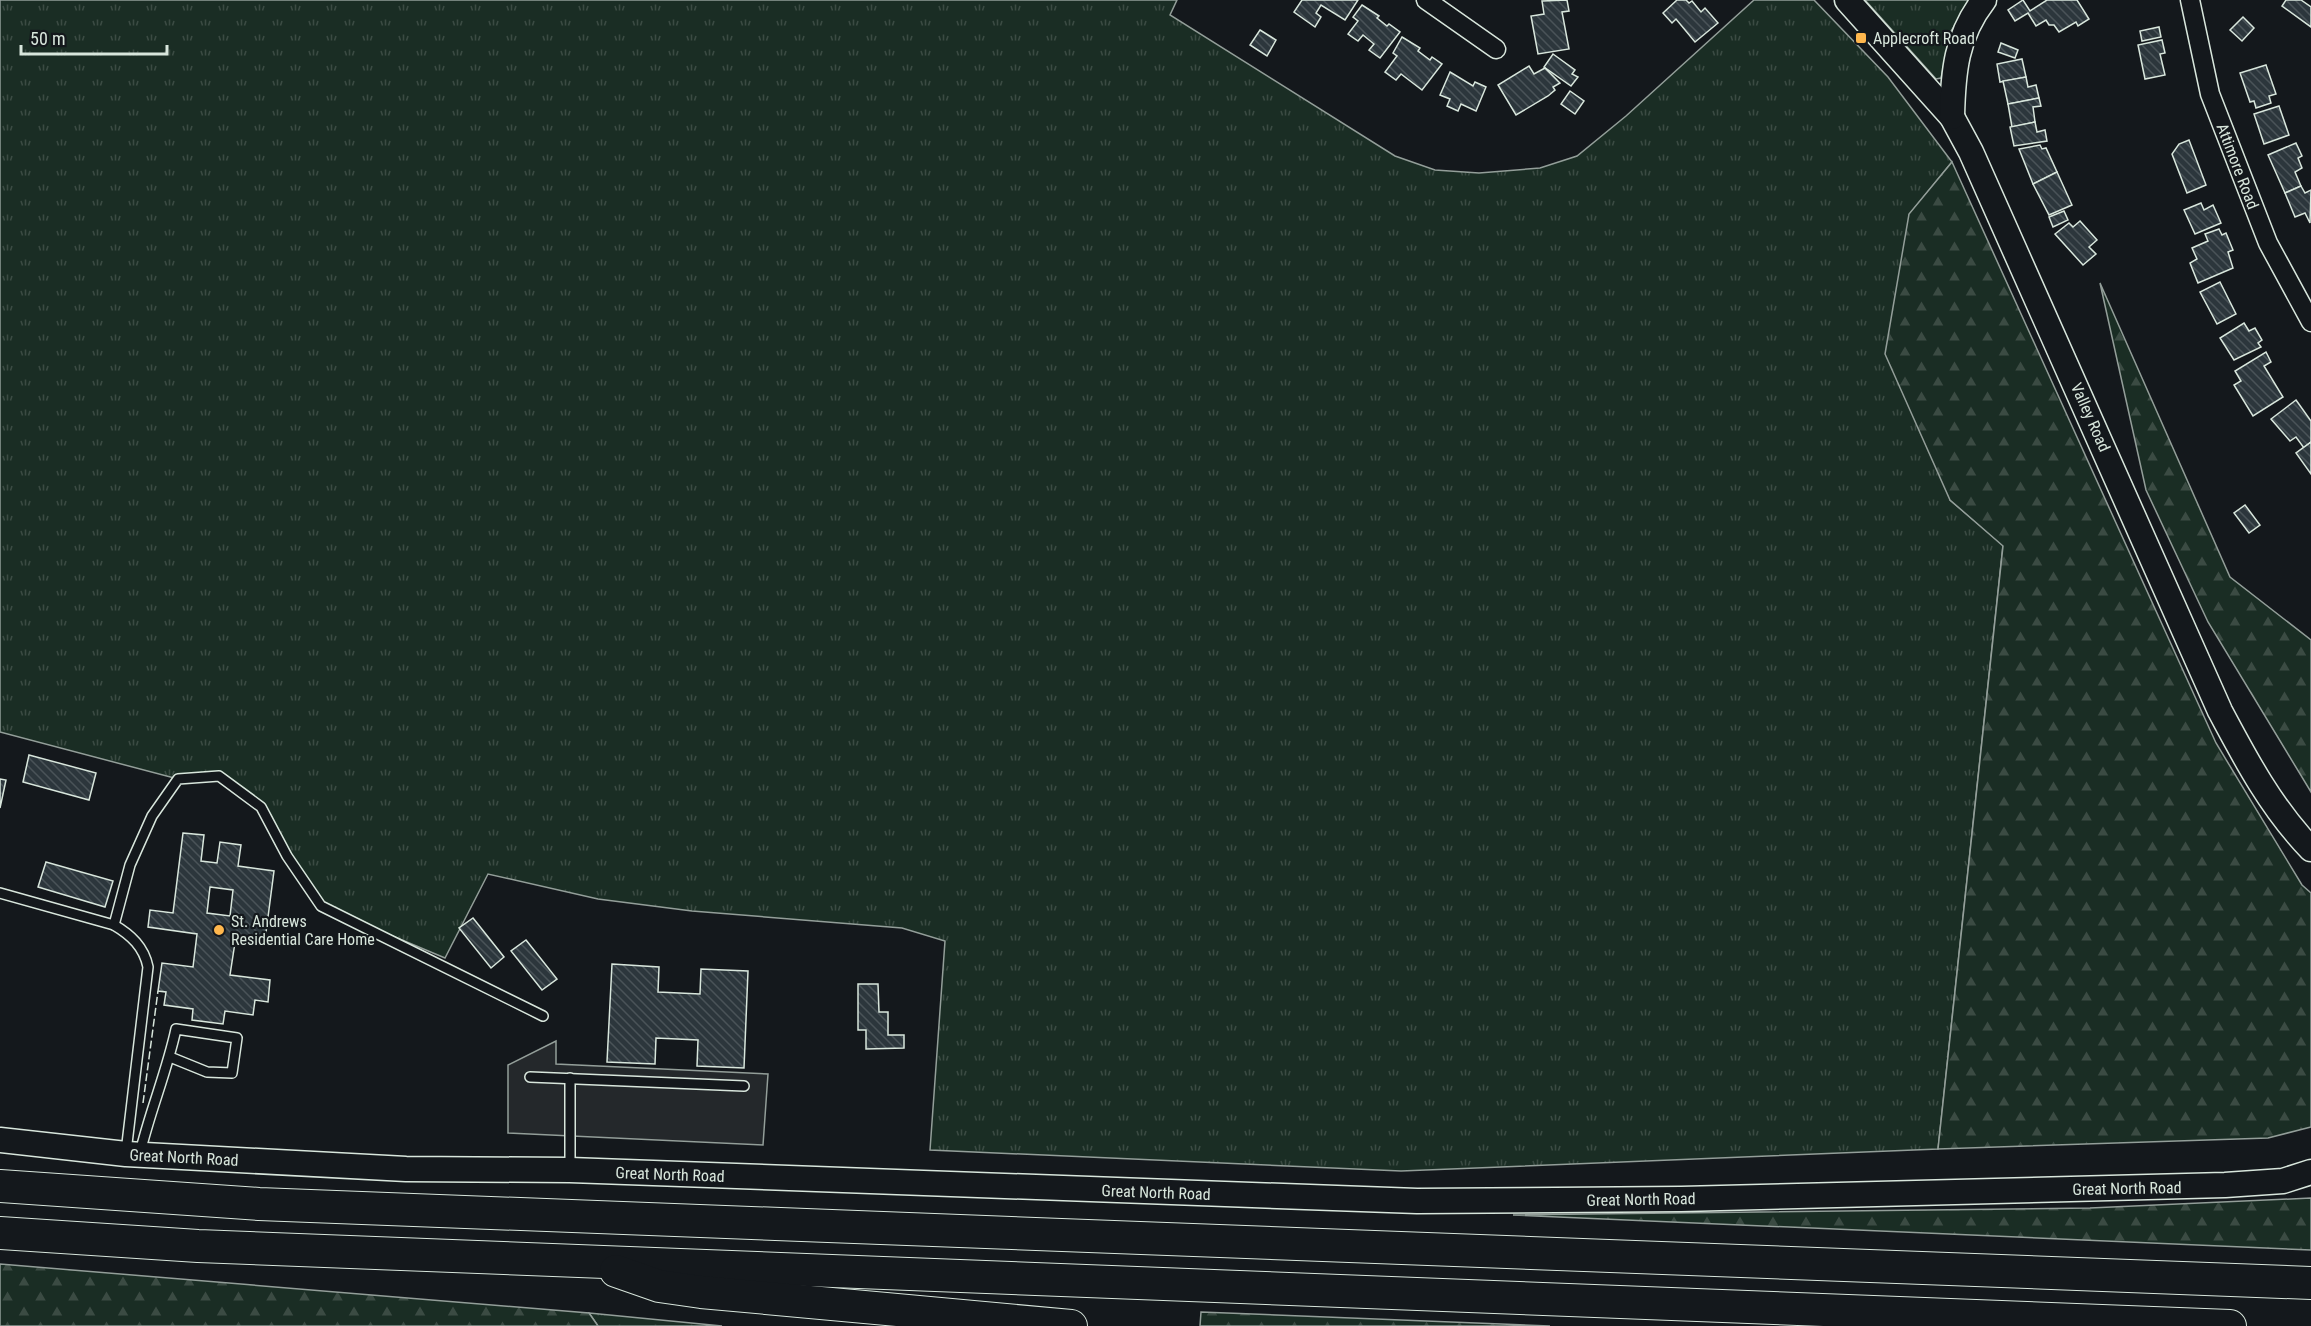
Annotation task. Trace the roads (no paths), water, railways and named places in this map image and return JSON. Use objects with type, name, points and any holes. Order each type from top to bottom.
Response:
[{"type":"highway","points":[[0,1186],[259,1204],[2311,1283]]},
{"type":"highway","points":[[0,1233],[198,1246],[2230,1326]]},
{"type":"highway","points":[[581,1260],[659,1286],[702,1292],[1071,1326]]},
{"type":"main road","name":"Valley Road","points":[[1847,0],[1952,117],[2075,381],[2220,711],[2247,763],[2274,803],[2311,849]]},
{"type":"main road","points":[[1952,117],[1954,64],[1959,44],[1966,26],[1984,0]]},
{"type":"main road","name":"Great North Road","points":[[0,1140],[133,1155],[406,1169],[570,1170],[1417,1201],[1682,1199],[2225,1185],[2283,1181],[2311,1172]]},
{"type":"street","points":[[1426,0],[1496,49]]},
{"type":"street","name":"Attimore Road","points":[[2190,0],[2210,94],[2268,243],[2311,322]]},
{"type":"lane","points":[[114,925],[130,866],[152,816],[178,779],[219,776],[261,807],[287,856],[321,906],[543,1016]]},
{"type":"lane","points":[[0,893],[114,925],[127,933],[146,954],[148,967],[133,1155]]},
{"type":"lane","points":[[133,1155],[170,1058],[176,1029],[237,1038],[232,1073],[207,1072],[170,1058]]},
{"type":"lane","points":[[530,1077],[744,1086]]},
{"type":"lane","points":[[570,1078],[570,1170]]},
{"type":"place","name":"Applecroft Road","points":[[1861,38]]},
{"type":"place","name":"St. Andrews Residential Care Home","points":[[219,930]]}]
